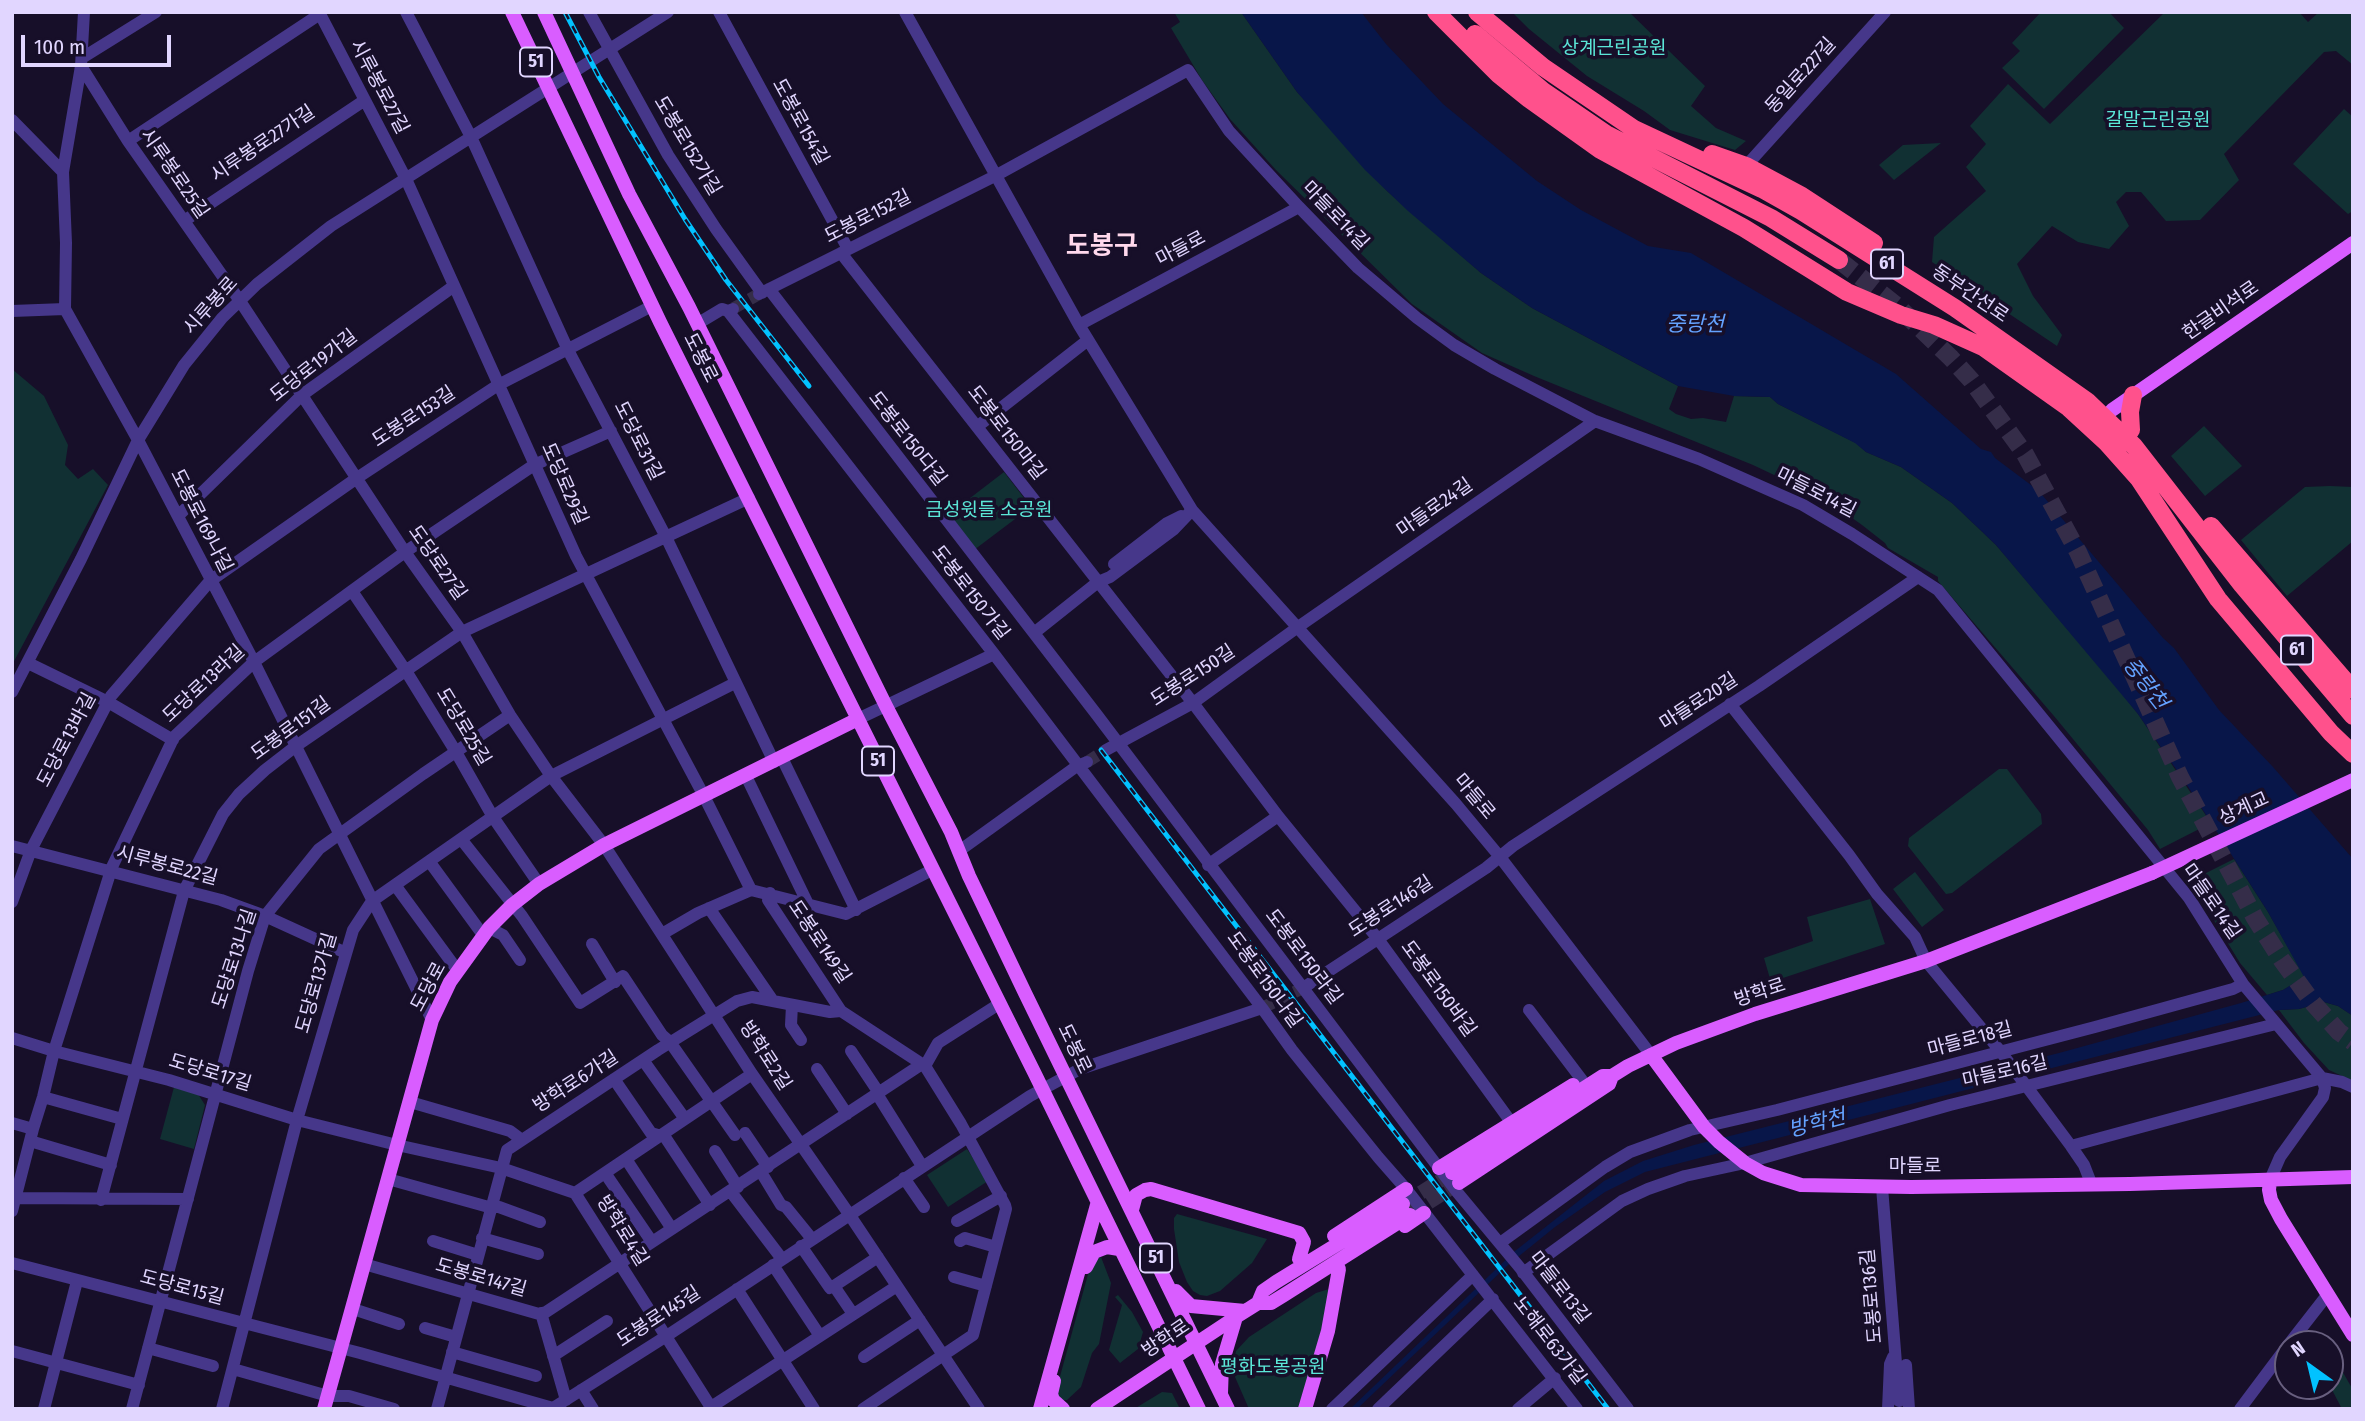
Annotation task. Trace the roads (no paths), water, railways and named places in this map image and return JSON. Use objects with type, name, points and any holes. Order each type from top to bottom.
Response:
[{"type":"highway","points":[[1436,12],[1498,74],[1599,149],[1744,228],[1847,292],[1983,347],[2069,408],[2106,442],[2138,479],[2218,599],[2331,733],[2353,754]]},
{"type":"highway","points":[[1452,12],[1492,51],[1543,91],[1606,134],[1771,218],[1839,260]]},
{"type":"highway","name":"동부간선로","points":[[1477,12],[1543,67],[1634,129],[1779,198],[1955,308],[2087,401],[2134,446],[2242,584],[2353,716]]},
{"type":"highway","points":[[1492,12],[1518,37],[1637,120],[1696,148],[1737,163],[1802,196],[1921,275],[1955,308]]},
{"type":"highway","points":[[1664,145],[1737,163]]},
{"type":"highway","points":[[2017,351],[2075,381],[2112,410],[2353,690]]},
{"type":"highway","points":[[2131,430],[2133,395]]},
{"type":"main road","name":"도봉로","points":[[512,12],[652,306],[1199,1409]]},
{"type":"main road","name":"도봉로","points":[[544,12],[629,194],[697,324],[959,851],[1228,1409]]},
{"type":"main road","name":"한글비석로","points":[[2112,410],[2353,243]]},
{"type":"main road","name":"도당로","points":[[326,1402],[432,1020],[458,971],[486,931],[512,905],[539,884],[604,845],[858,719]]},
{"type":"main road","name":"상계교","points":[[2152,873],[2353,780]]},
{"type":"main road","name":"방학로","points":[[1452,1179],[1603,1076],[1612,1076],[1676,1043],[1755,1014],[1926,961],[2152,873]]},
{"type":"main road","name":"마들로","points":[[1651,1055],[1709,1131],[1742,1161],[1771,1176],[1801,1185],[1882,1187],[2130,1184],[2353,1177]]},
{"type":"main road","points":[[1452,1179],[1511,1122],[1592,1084]]},
{"type":"main road","points":[[2270,1180],[2271,1200],[2353,1335]]},
{"type":"main road","points":[[1132,1210],[1136,1195],[1152,1189],[1299,1233],[1304,1242],[1299,1259]]},
{"type":"main road","points":[[1406,1189],[1283,1271],[1280,1289],[1298,1295],[1339,1269],[1412,1211]]},
{"type":"main road","points":[[1040,1409],[1097,1205]]},
{"type":"main road","name":"방학로","points":[[1097,1409],[1258,1303],[1264,1292],[1280,1289],[1412,1211]]},
{"type":"main road","points":[[1063,1409],[1053,1400],[1052,1389],[1087,1262],[1101,1249],[1119,1249]]},
{"type":"main road","points":[[1305,1409],[1328,1331],[1339,1269]]},
{"type":"main road","points":[[1166,1279],[1191,1306],[1240,1314],[1222,1363],[1221,1394]]},
{"type":"street","name":"도봉로169나길","points":[[84,12],[82,62],[63,172],[65,309],[138,440],[254,662],[432,1020]]},
{"type":"street","points":[[82,62],[156,12]]},
{"type":"street","name":"도당로31길","points":[[406,12],[471,137],[568,350],[666,537],[735,683],[778,760]]},
{"type":"street","name":"도봉로152가길","points":[[589,12],[668,155],[716,229],[763,292]]},
{"type":"street","points":[[548,88],[668,12]]},
{"type":"street","name":"도봉로154길","points":[[719,12],[844,251]]},
{"type":"street","name":"마들로","points":[[905,12],[1079,325],[1192,510],[1456,804],[1500,857],[1651,1055]]},
{"type":"street","name":"동일로227길","points":[[1737,163],[1885,12]]},
{"type":"street","points":[[128,141],[319,13]]},
{"type":"street","name":"시루봉로27길","points":[[319,13],[406,179]]},
{"type":"street","name":"시루봉로25길","points":[[82,62],[128,141],[240,301]]},
{"type":"street","name":"마들로14길","points":[[995,176],[1188,70],[1229,131],[1358,268],[1454,345],[1595,421],[1699,459],[1803,505],[1938,590],[2189,898],[2247,988],[2322,1078]]},
{"type":"street","name":"시루봉로","points":[[12,692],[81,559],[138,440],[184,365],[222,318],[257,284],[331,226],[548,88]]},
{"type":"street","name":"시루봉로27가길","points":[[184,221],[365,100]]},
{"type":"street","points":[[12,120],[63,172]]},
{"type":"street","name":"도봉로152길","points":[[763,292],[995,176]]},
{"type":"street","name":"도당로29길","points":[[406,179],[584,573],[704,796]]},
{"type":"street","name":"마들로","points":[[1079,325],[1299,207]]},
{"type":"street","name":"도봉로150마길","points":[[844,251],[1193,703]]},
{"type":"street","name":"도당로19가길","points":[[178,516],[302,395],[454,286]]},
{"type":"street","name":"도봉로150다길","points":[[763,292],[1034,632],[1112,747]]},
{"type":"street","name":"도당로27길","points":[[240,301],[405,552],[462,632],[510,715],[551,776],[604,845]]},
{"type":"street","name":"도봉로153길","points":[[210,580],[498,385],[652,306]]},
{"type":"street","points":[[12,311],[65,309]]},
{"type":"street","name":"도봉로150가길","points":[[697,324],[722,309],[731,310],[993,654],[1082,764]]},
{"type":"street","points":[[978,426],[1088,340]]},
{"type":"street","name":"마들로24길","points":[[1298,627],[1595,421]]},
{"type":"street","name":"도당로13라길","points":[[12,1211],[54,1051],[111,870],[173,740],[254,662],[405,552],[534,465],[611,431]]},
{"type":"street","name":"도봉로151길","points":[[102,1200],[184,891],[223,814],[239,794],[296,746],[462,632],[749,498]]},
{"type":"street","points":[[1034,632],[1098,582],[1110,578],[1173,530],[1192,510]]},
{"type":"street","name":"마들로20길","points":[[1500,857],[1918,577]]},
{"type":"street","name":"도당로13바길","points":[[12,902],[31,850],[108,702],[210,580]]},
{"type":"street","name":"도당로25길","points":[[352,591],[457,752],[493,817],[539,884]]},
{"type":"street","name":"도봉로150길","points":[[1112,747],[1193,703],[1298,627]]},
{"type":"street","points":[[858,719],[993,654]]},
{"type":"street","points":[[28,663],[108,702],[173,740]]},
{"type":"street","name":"도당로13가길","points":[[222,1409],[297,1119],[346,953],[353,930],[372,901],[551,776],[735,683]]},
{"type":"street","name":"도봉로150바길","points":[[1193,703],[1278,816],[1378,939],[1511,1122]]},
{"type":"street","points":[[1730,704],[1877,894],[1915,937],[1926,961],[2003,1055],[2071,1146],[2084,1165],[2091,1183]]},
{"type":"street","name":"도당로13나길","points":[[132,1409],[265,916],[319,849],[510,715]]},
{"type":"street","name":"도봉로150라길","points":[[1112,747],[1208,865],[1452,1179]]},
{"type":"street","points":[[778,760],[856,910],[932,870]]},
{"type":"street","points":[[959,851],[1082,764]]},
{"type":"street","name":"도봉로150나길","points":[[1082,764],[1272,1024],[1328,1097],[1406,1189],[1412,1211]]},
{"type":"street","points":[[746,776],[808,904]]},
{"type":"street","points":[[662,933],[751,890],[704,796]]},
{"type":"street","points":[[1208,865],[1278,816]]},
{"type":"street","points":[[461,839],[522,916],[580,1003],[624,976],[662,1035],[740,1134],[764,1170],[781,1205],[786,1207],[830,1288],[878,1256]]},
{"type":"street","name":"방학로2길","points":[[604,845],[752,1074],[878,1256],[979,1409]]},
{"type":"street","name":"시루봉로22길","points":[[12,846],[221,900],[265,916],[346,953]]},
{"type":"street","name":"도봉로146길","points":[[1303,988],[1500,857]]},
{"type":"street","points":[[429,861],[486,931],[503,935],[520,961]]},
{"type":"street","points":[[395,885],[458,971]]},
{"type":"street","name":"도봉로149길","points":[[751,890],[846,914],[856,910]]},
{"type":"street","name":"도봉로149길","points":[[770,894],[768,900],[841,1010]]},
{"type":"street","points":[[709,908],[773,1001]]},
{"type":"street","points":[[592,944],[615,982]]},
{"type":"street","name":"마들로18길","points":[[1709,1131],[1777,1111],[2003,1055],[2233,989],[2247,988]]},
{"type":"street","name":"방학로6가길","points":[[436,1409],[508,1150],[670,1042],[737,1001],[752,997],[830,1012],[841,1010]]},
{"type":"street","name":"도봉로147길","points":[[364,1264],[541,1313],[923,1065],[938,1043],[999,1004]]},
{"type":"street","points":[[792,1005],[791,1025],[801,1040]]},
{"type":"street","points":[[1066,1076],[1122,1054],[1262,1007]]},
{"type":"street","points":[[841,1010],[923,1065],[968,1136],[1006,1209],[973,1335],[863,1409]]},
{"type":"street","points":[[1529,1010],[1592,1084]]},
{"type":"street","name":"마들로16길","points":[[1742,1161],[2274,1022]]},
{"type":"street","name":"도당로17길","points":[[12,1038],[397,1145]]},
{"type":"street","points":[[851,1051],[922,1166]]},
{"type":"street","points":[[643,1060],[685,1119]]},
{"type":"street","points":[[817,1069],[847,1114]]},
{"type":"street","points":[[575,1193],[752,1074]]},
{"type":"street","name":"도봉로145길","points":[[341,1349],[553,1408],[968,1136],[1066,1076]]},
{"type":"street","points":[[2071,1146],[2322,1078],[2353,1087]]},
{"type":"street","points":[[2270,1180],[2280,1157],[2323,1097],[2325,1088],[2322,1078]]},
{"type":"street","points":[[614,1079],[651,1133],[665,1137],[710,1205]]},
{"type":"street","points":[[43,1097],[122,1119]]},
{"type":"street","points":[[410,1102],[510,1131],[522,1140]]},
{"type":"street","points":[[12,1123],[31,1135],[111,1165]]},
{"type":"street","points":[[1500,1243],[1630,1152],[1709,1131]]},
{"type":"street","name":"방학로4길","points":[[397,1145],[501,1168],[575,1193],[711,1408]]},
{"type":"street","points":[[715,1151],[820,1336]]},
{"type":"street","points":[[626,1159],[672,1229]]},
{"type":"street","points":[[1522,1271],[1622,1201],[1685,1176],[1742,1161]]},
{"type":"street","points":[[605,1173],[652,1242]]},
{"type":"street","points":[[904,1178],[923,1207]]},
{"type":"street","points":[[388,1179],[485,1206],[499,1207],[540,1222]]},
{"type":"street","name":"마들로13길","points":[[1452,1179],[1628,1409]]},
{"type":"street","name":"도봉로136길","points":[[1882,1187],[1896,1350],[1904,1405]]},
{"type":"street","points":[[957,1221],[1001,1196]]},
{"type":"street","points":[[16,1198],[188,1199]]},
{"type":"street","points":[[1332,1409],[1475,1277],[1412,1211]]},
{"type":"street","points":[[482,1238],[538,1254]]},
{"type":"street","points":[[960,1241],[965,1238],[996,1247]]},
{"type":"street","points":[[433,1241],[478,1255]]},
{"type":"street","name":"도당로15길","points":[[12,1263],[341,1349]]},
{"type":"street","points":[[954,1277],[986,1286]]},
{"type":"street","name":"노해로63가길","points":[[1475,1277],[1577,1409]]},
{"type":"street","points":[[44,1409],[77,1281]]},
{"type":"street","points":[[834,1286],[853,1314]]},
{"type":"street","points":[[711,1408],[897,1286]]},
{"type":"street","points":[[737,1289],[814,1409]]},
{"type":"street","points":[[2300,1330],[2328,1294]]},
{"type":"street","points":[[1378,1409],[1492,1298]]},
{"type":"street","points":[[353,1309],[399,1324]]},
{"type":"street","points":[[541,1313],[566,1400]]},
{"type":"street","name":"도봉로145길","points":[[553,1356],[607,1321]]},
{"type":"street","points":[[864,1357],[920,1321]]},
{"type":"street","points":[[425,1328],[456,1337]]},
{"type":"street","points":[[148,1348],[213,1366]]},
{"type":"street","points":[[1888,1409],[1890,1364],[1896,1350]]},
{"type":"street","points":[[12,1351],[139,1385]]},
{"type":"street","points":[[452,1352],[536,1376]]},
{"type":"street","points":[[2240,1409],[2274,1365]]},
{"type":"street","points":[[233,1369],[326,1402],[349,1396],[394,1409]]},
{"type":"street","points":[[1518,1409],[1555,1378]]},
{"type":"street","points":[[581,1390],[593,1409]]},
{"type":"water","name":"중랑천","points":[[1241,12],[1361,12],[1386,44],[1443,104],[1537,181],[1581,210],[1648,246],[1691,253],[1896,374],[1981,449],[1991,452],[2031,485],[2174,648],[2219,710],[2353,859],[2353,1016],[2338,1006],[2324,1002],[2299,1009],[2279,1010],[1645,1172],[1605,1192],[1555,1227],[1508,1265],[1357,1409],[1350,1409],[1515,1251],[1604,1181],[1643,1161],[1694,1145],[2059,1053],[2241,1003],[2283,990],[2304,977],[2268,912],[2138,714],[1996,545],[1952,503],[1901,467],[1866,452],[1855,443],[1778,404],[1770,397],[1734,396],[1678,386],[1532,308],[1481,273],[1408,211],[1365,170],[1297,92]]},
{"type":"tunnel","points":[[1839,260],[1897,306],[1951,358],[1971,380],[2025,454],[2078,552],[2180,777],[2255,918],[2313,1003],[2339,1032],[2353,1042]]},
{"type":"tunnel","points":[[734,308],[759,294]]},
{"type":"tunnel","points":[[1087,762],[1106,750]]},
{"type":"tunnel","points":[[1262,1008],[1303,988]]},
{"type":"tunnel","points":[[1403,1204],[1452,1173]]},
{"type":"tunnel","points":[[1411,1214],[1459,1183]]},
{"type":"railway","points":[[565,12],[599,77],[685,219],[726,280],[809,386]]},
{"type":"railway","points":[[1101,750],[1608,1409]]},
{"type":"district","name":"도봉구","points":[[1102,247]]},
{"type":"park label","name":"상계근린공원","points":[[1614,49]]},
{"type":"park label","name":"갈말근린공원","points":[[2158,121]]},
{"type":"park label","name":"금성윗들 소공원","points":[[989,511]]},
{"type":"park label","name":"평화도봉공원","points":[[1273,1368]]},
{"type":"water label","name":"방학천","points":[[1817,1124]]}]
